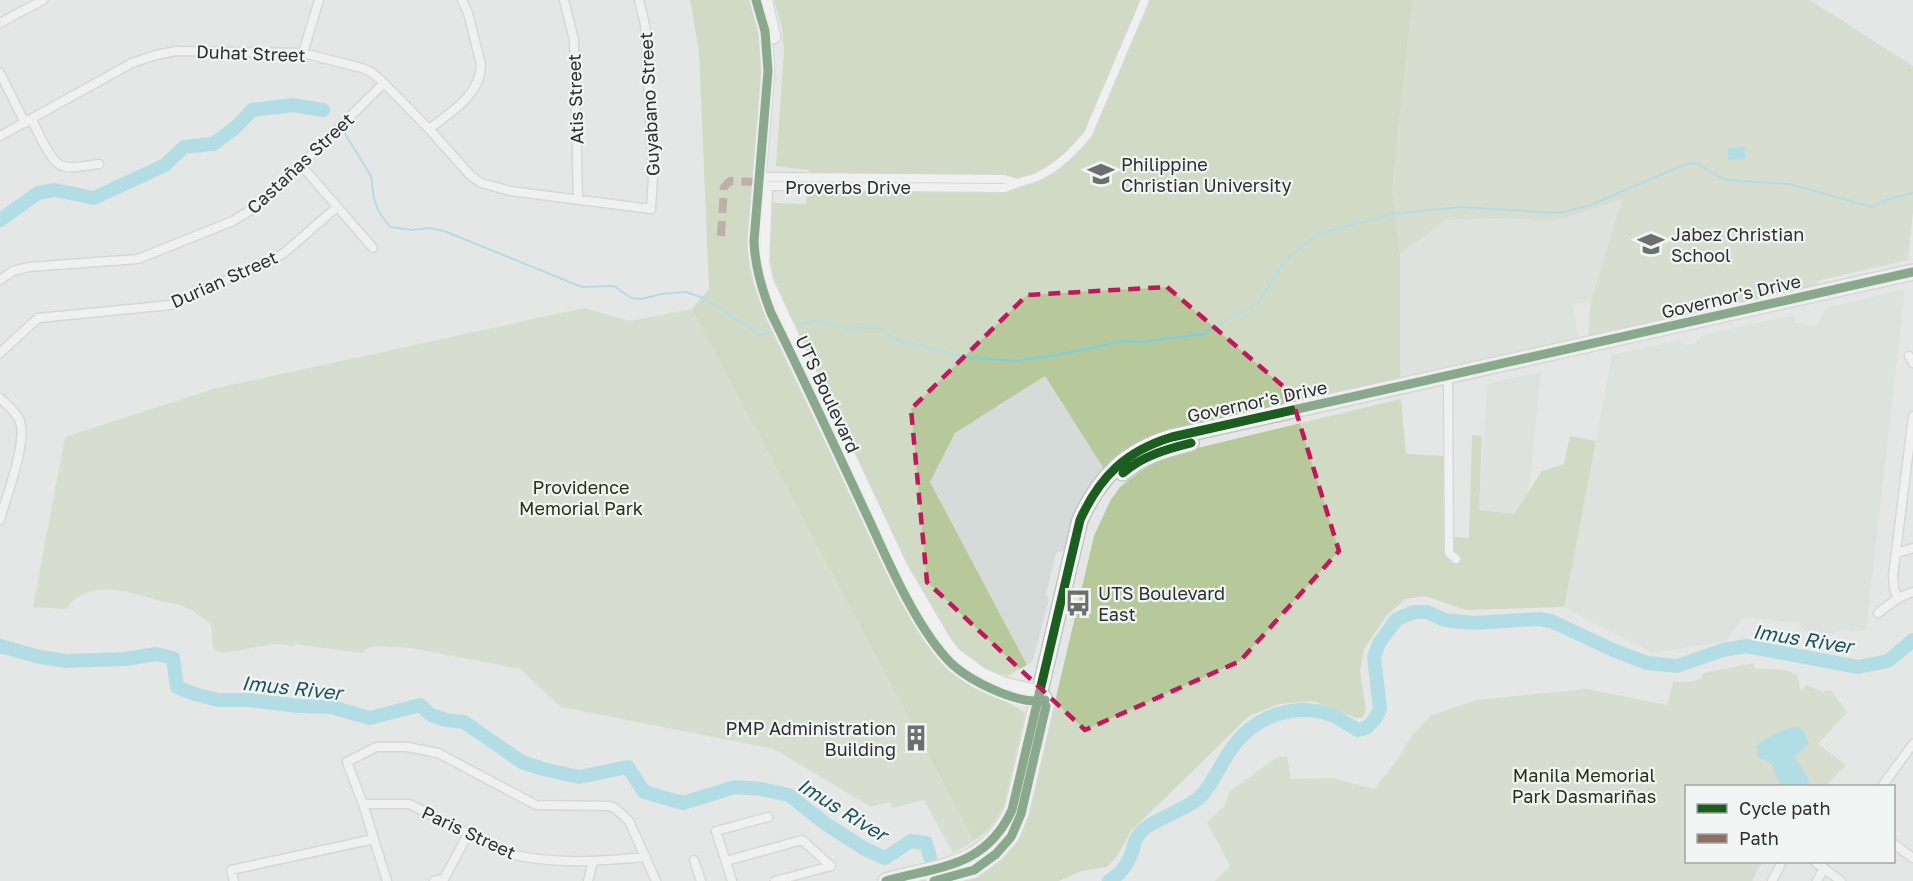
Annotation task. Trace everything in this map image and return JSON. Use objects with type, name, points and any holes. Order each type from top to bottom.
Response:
[{"type":"highway","name":"Governor's Drive","points":[[886,881],[928,877],[952,871],[988,844],[1007,820],[1012,810],[1090,522],[1102,496],[1126,470],[1175,447],[1913,272]]},
{"type":"highway","name":"Governor's Drive","points":[[1448,381],[1913,281]]},
{"type":"main road","name":"UTS Boulevard","points":[[756,0],[768,52],[765,182]]},
{"type":"main road","name":"UTS Boulevard","points":[[765,0],[773,30],[776,71],[765,182],[754,240],[755,263],[760,284],[790,341],[894,572],[939,649],[957,669],[977,682],[999,692],[1041,698]]},
{"type":"street","points":[[0,23],[43,0]]},
{"type":"street","points":[[303,53],[319,0]]},
{"type":"street","points":[[429,129],[469,96],[481,74],[481,65],[468,13],[462,0]]},
{"type":"street","name":"Atis Street","points":[[564,0],[574,40],[578,199]]},
{"type":"street","name":"Guyabano Street","points":[[639,0],[645,25],[653,176],[651,209]]},
{"type":"street","name":"Proverbs Drive","points":[[765,182],[1004,179],[1017,183],[1036,177],[1056,166],[1073,152],[1088,134],[1145,0]]},
{"type":"street","name":"Duhat Street","points":[[0,136],[132,63],[156,55],[176,51],[303,53],[371,72],[429,129],[471,176],[481,183],[504,190],[651,209]]},
{"type":"street","points":[[0,73],[28,121],[59,165],[71,167],[99,164]]},
{"type":"street","name":"Castañas Street","points":[[0,280],[13,271],[29,267],[138,259],[245,215],[301,165],[384,83]]},
{"type":"street","points":[[301,165],[373,249]]},
{"type":"street","name":"Durian Street","points":[[0,353],[38,318],[171,305],[284,253],[337,207]]},
{"type":"street","points":[[1448,381],[1449,553],[1456,559]]},
{"type":"street","points":[[0,398],[18,418],[22,430],[21,445],[0,520]]},
{"type":"street","points":[[1898,598],[1894,589],[1893,576],[1911,452],[1913,416]]},
{"type":"street","points":[[1897,553],[1913,548]]},
{"type":"street","points":[[1878,613],[1898,598],[1913,592]]},
{"type":"street","points":[[1883,785],[1913,744]]},
{"type":"street","points":[[387,881],[347,762],[376,747],[407,747],[438,753],[536,805],[616,808],[629,821],[656,881]]},
{"type":"street","name":"Paris Street","points":[[363,804],[409,804],[510,854],[526,858],[546,861],[593,862],[646,856]]},
{"type":"street","points":[[732,881],[716,831],[768,817]]},
{"type":"street","points":[[434,881],[444,879],[468,834]]},
{"type":"street","points":[[234,881],[231,870],[374,839]]},
{"type":"street","points":[[726,861],[801,840],[831,866],[776,881]]},
{"type":"street","points":[[1895,845],[1913,858]]},
{"type":"street","points":[[694,860],[701,881]]},
{"type":"street","points":[[588,881],[593,862]]},
{"type":"street","points":[[1772,881],[1781,863]]},
{"type":"street","points":[[1818,863],[1841,881]]},
{"type":"street","points":[[1816,881],[1824,868]]},
{"type":"highlighted area","points":[[1167,287],[1290,392],[1339,551],[1240,661],[1085,730],[927,582],[911,409],[1027,295]]},
{"type":"shaded area","points":[[1623,199],[1588,337],[1591,303],[1572,304],[1579,339],[1476,360],[1400,379],[1400,254],[1446,220],[1513,218],[1533,221]]},
{"type":"shaded area","points":[[1905,289],[1866,630],[1852,632],[1842,630],[1829,635],[1812,636],[1797,623],[1743,617],[1726,641],[1652,653],[1564,607],[1612,355],[1679,340],[1686,345],[1696,343],[1703,335],[1794,315],[1796,323],[1816,326],[1826,308]]},
{"type":"shaded area","points":[[1541,372],[1529,490],[1514,514],[1479,510],[1487,384]]},
{"type":"shaded area","points":[[1045,376],[1104,469],[1089,487],[1073,516],[1064,550],[1056,553],[1046,594],[1049,599],[1033,661],[1027,665],[930,482],[955,433]]},
{"type":"green space","points":[[690,0],[751,0],[760,32],[763,72],[748,242],[749,268],[754,287],[888,575],[933,653],[965,681],[1003,699],[1025,713],[1004,805],[992,825],[974,841],[692,309],[709,289],[699,51]]},
{"type":"green space","name":"Philippine Christian University","points":[[774,0],[1412,0],[1392,191],[1400,254],[1400,379],[1154,436],[1127,450],[1104,469],[1045,376],[955,433],[930,482],[1027,665],[1007,676],[976,662],[960,649],[941,624],[908,565],[802,344],[775,280],[770,251],[773,203],[806,204],[809,170],[776,166],[784,51],[782,28]]},
{"type":"green space","points":[[1412,0],[1810,0],[1913,66],[1913,211],[1908,260],[1817,281],[1818,287],[1720,307],[1716,302],[1705,304],[1701,312],[1588,337],[1591,302],[1622,199],[1561,219],[1446,220],[1400,254],[1392,191]]},
{"type":"green space","name":"Providence Memorial Park","points":[[584,308],[630,321],[692,309],[974,841],[953,853],[924,800],[892,808],[890,802],[871,807],[774,749],[561,707],[520,669],[411,648],[372,646],[361,653],[295,644],[292,647],[273,645],[221,653],[214,648],[210,623],[193,611],[179,605],[122,591],[97,590],[86,593],[75,599],[66,609],[33,607],[65,437],[213,389]]},
{"type":"green space","points":[[1401,399],[1406,454],[1444,456],[1444,537],[1469,538],[1472,435],[1482,436],[1479,510],[1514,514],[1542,471],[1564,464],[1570,436],[1596,441],[1564,607],[1466,610],[1425,596],[1405,599],[1387,615],[1364,649],[1360,671],[1366,710],[1362,718],[1356,718],[1313,701],[1279,704],[1249,716],[1131,831],[1118,855],[1107,867],[1081,871],[1059,881],[966,881],[986,869],[1011,847],[1028,817],[1094,536],[1110,501],[1120,487],[1141,471],[1177,453]]},
{"type":"green space","name":"Manila Memorial Park Dasmariñas","points":[[1754,663],[1754,668],[1786,670],[1797,675],[1801,691],[1806,685],[1823,692],[1830,689],[1847,712],[1818,744],[1846,765],[1827,785],[1685,785],[1685,863],[1761,863],[1752,881],[1215,881],[1230,866],[1207,822],[1224,807],[1230,791],[1276,758],[1287,756],[1291,779],[1333,778],[1374,789],[1398,759],[1410,738],[1430,716],[1476,700],[1587,689],[1667,705],[1673,682],[1691,682],[1702,678],[1703,673]]},
{"type":"water","points":[[1745,147],[1745,159],[1728,160],[1728,148]]},
{"type":"water","points":[[1799,727],[1804,731],[1809,744],[1795,756],[1809,781],[1807,785],[1781,785],[1772,765],[1758,758],[1756,746],[1787,729]]},
{"type":"waterway","points":[[0,220],[38,193],[55,190],[94,198],[165,165],[184,147],[213,144],[235,128],[252,110],[293,105],[323,110]]},
{"type":"waterway","points":[[344,132],[371,176],[374,199],[379,212],[390,227],[412,230],[430,228],[444,231],[582,287],[614,286],[631,298],[642,299],[661,294],[686,292],[706,299],[760,335],[775,332]]},
{"type":"waterway","points":[[792,327],[814,321],[851,329],[876,327],[882,328],[889,335],[901,341],[965,357],[1015,361],[1063,354],[1122,341],[1142,342],[1203,334],[1259,302],[1285,260],[1318,234],[1391,214],[1461,207],[1558,213],[1588,206],[1688,163],[1699,164],[1727,180],[1789,184],[1872,207],[1886,200],[1913,193]]},
{"type":"waterway","name":"Imus River","points":[[1109,881],[1124,868],[1136,839],[1143,830],[1203,794],[1235,744],[1267,718],[1307,710],[1334,716],[1358,730],[1366,728],[1375,719],[1380,709],[1374,657],[1379,643],[1397,619],[1414,612],[1427,612],[1445,620],[1473,623],[1538,619],[1551,621],[1647,663],[1677,666],[1723,650],[1746,646],[1858,667],[1888,661],[1913,640]]},
{"type":"waterway","name":"Imus River","points":[[0,646],[40,657],[66,661],[125,659],[156,654],[173,658],[177,687],[218,700],[249,700],[298,706],[331,707],[370,718],[420,705],[431,715],[464,722],[522,762],[543,769],[579,777],[628,767],[644,792],[683,803],[735,787],[761,789],[789,795],[826,824],[865,849],[885,858],[911,841],[926,843],[930,857]]},
{"type":"marked path","points":[[721,236],[724,187],[730,181],[759,182]]},
{"type":"cycle path","points":[[756,0],[765,31],[768,71],[754,241],[760,278],[771,313],[895,576],[914,612],[936,645],[955,667],[979,682],[1021,699],[1045,700]]},
{"type":"cycle path","points":[[886,881],[959,862],[974,854],[1001,829],[1012,810],[1080,520],[1096,490],[1106,478],[1116,467],[1141,450],[1172,437],[1913,272]]},
{"type":"cycle path","points":[[1123,473],[1147,458],[1191,443]]},
{"type":"cycle path","points":[[934,881],[974,870],[996,854],[1011,837],[1021,814],[1046,706]]},
{"type":"place","name":"Philippine Christian University","points":[[1101,174]]},
{"type":"place","name":"Jabez Christian School","points":[[1651,244]]},
{"type":"place","name":"UTS Boulevard East","points":[[1078,603]]},
{"type":"place","name":"PMP Administration Building","points":[[916,738]]}]
